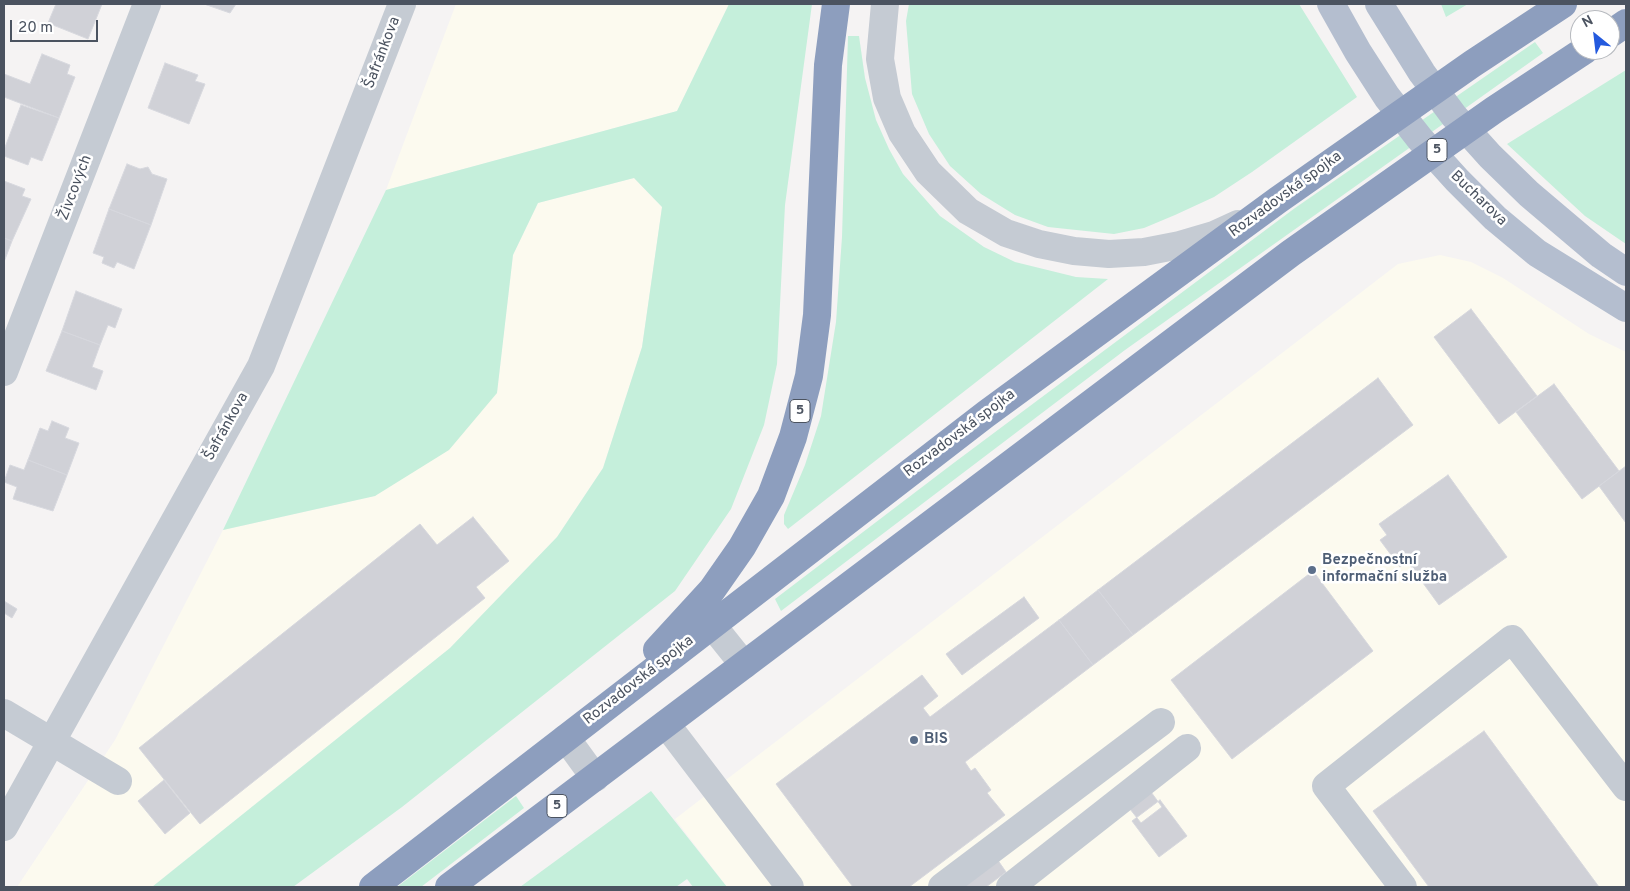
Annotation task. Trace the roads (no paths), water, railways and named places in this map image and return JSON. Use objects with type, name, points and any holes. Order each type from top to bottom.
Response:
[{"type":"highway","name":"5","points":[[566,738],[632,676],[712,590],[742,547],[771,496],[793,437],[809,376],[817,315],[828,65],[836,4]]},
{"type":"highway","name":"Rozvadovská spojka","points":[[373,887],[986,414],[1278,200],[1472,64],[1563,4]]},
{"type":"highway","name":"5","points":[[449,887],[1291,254],[1494,110],[1570,60]]},
{"type":"main road","name":"Bucharova","points":[[1331,4],[1358,52],[1388,97],[1420,139],[1456,180],[1495,218],[1537,253],[1626,308]]},
{"type":"main road","name":"5","points":[[1379,4],[1422,73],[1454,116],[1490,156],[1528,194],[1626,272]]},
{"type":"street","name":"Živcových","points":[[4,372],[147,4]]},
{"type":"street","name":"Šafránkova","points":[[4,827],[261,366],[402,4]]},
{"type":"street","points":[[885,4],[880,59],[887,98],[902,133],[928,172],[961,204],[1006,233],[1039,244],[1074,251],[1109,254],[1144,252],[1180,245],[1214,235],[1247,219],[1278,200]]},
{"type":"street","points":[[712,625],[744,665]]},
{"type":"street","points":[[1403,887],[1326,786],[1512,639],[1626,786]]},
{"type":"street","points":[[4,714],[52,740],[118,781]]},
{"type":"street","points":[[942,887],[1161,722]]},
{"type":"street","points":[[666,724],[790,887]]},
{"type":"street","points":[[566,738],[595,778]]},
{"type":"street","points":[[1010,887],[1187,748]]},
{"type":"place","name":"Bezpečnostní informační služba","points":[[1312,570]]},
{"type":"place","name":"BIS","points":[[914,740]]}]
